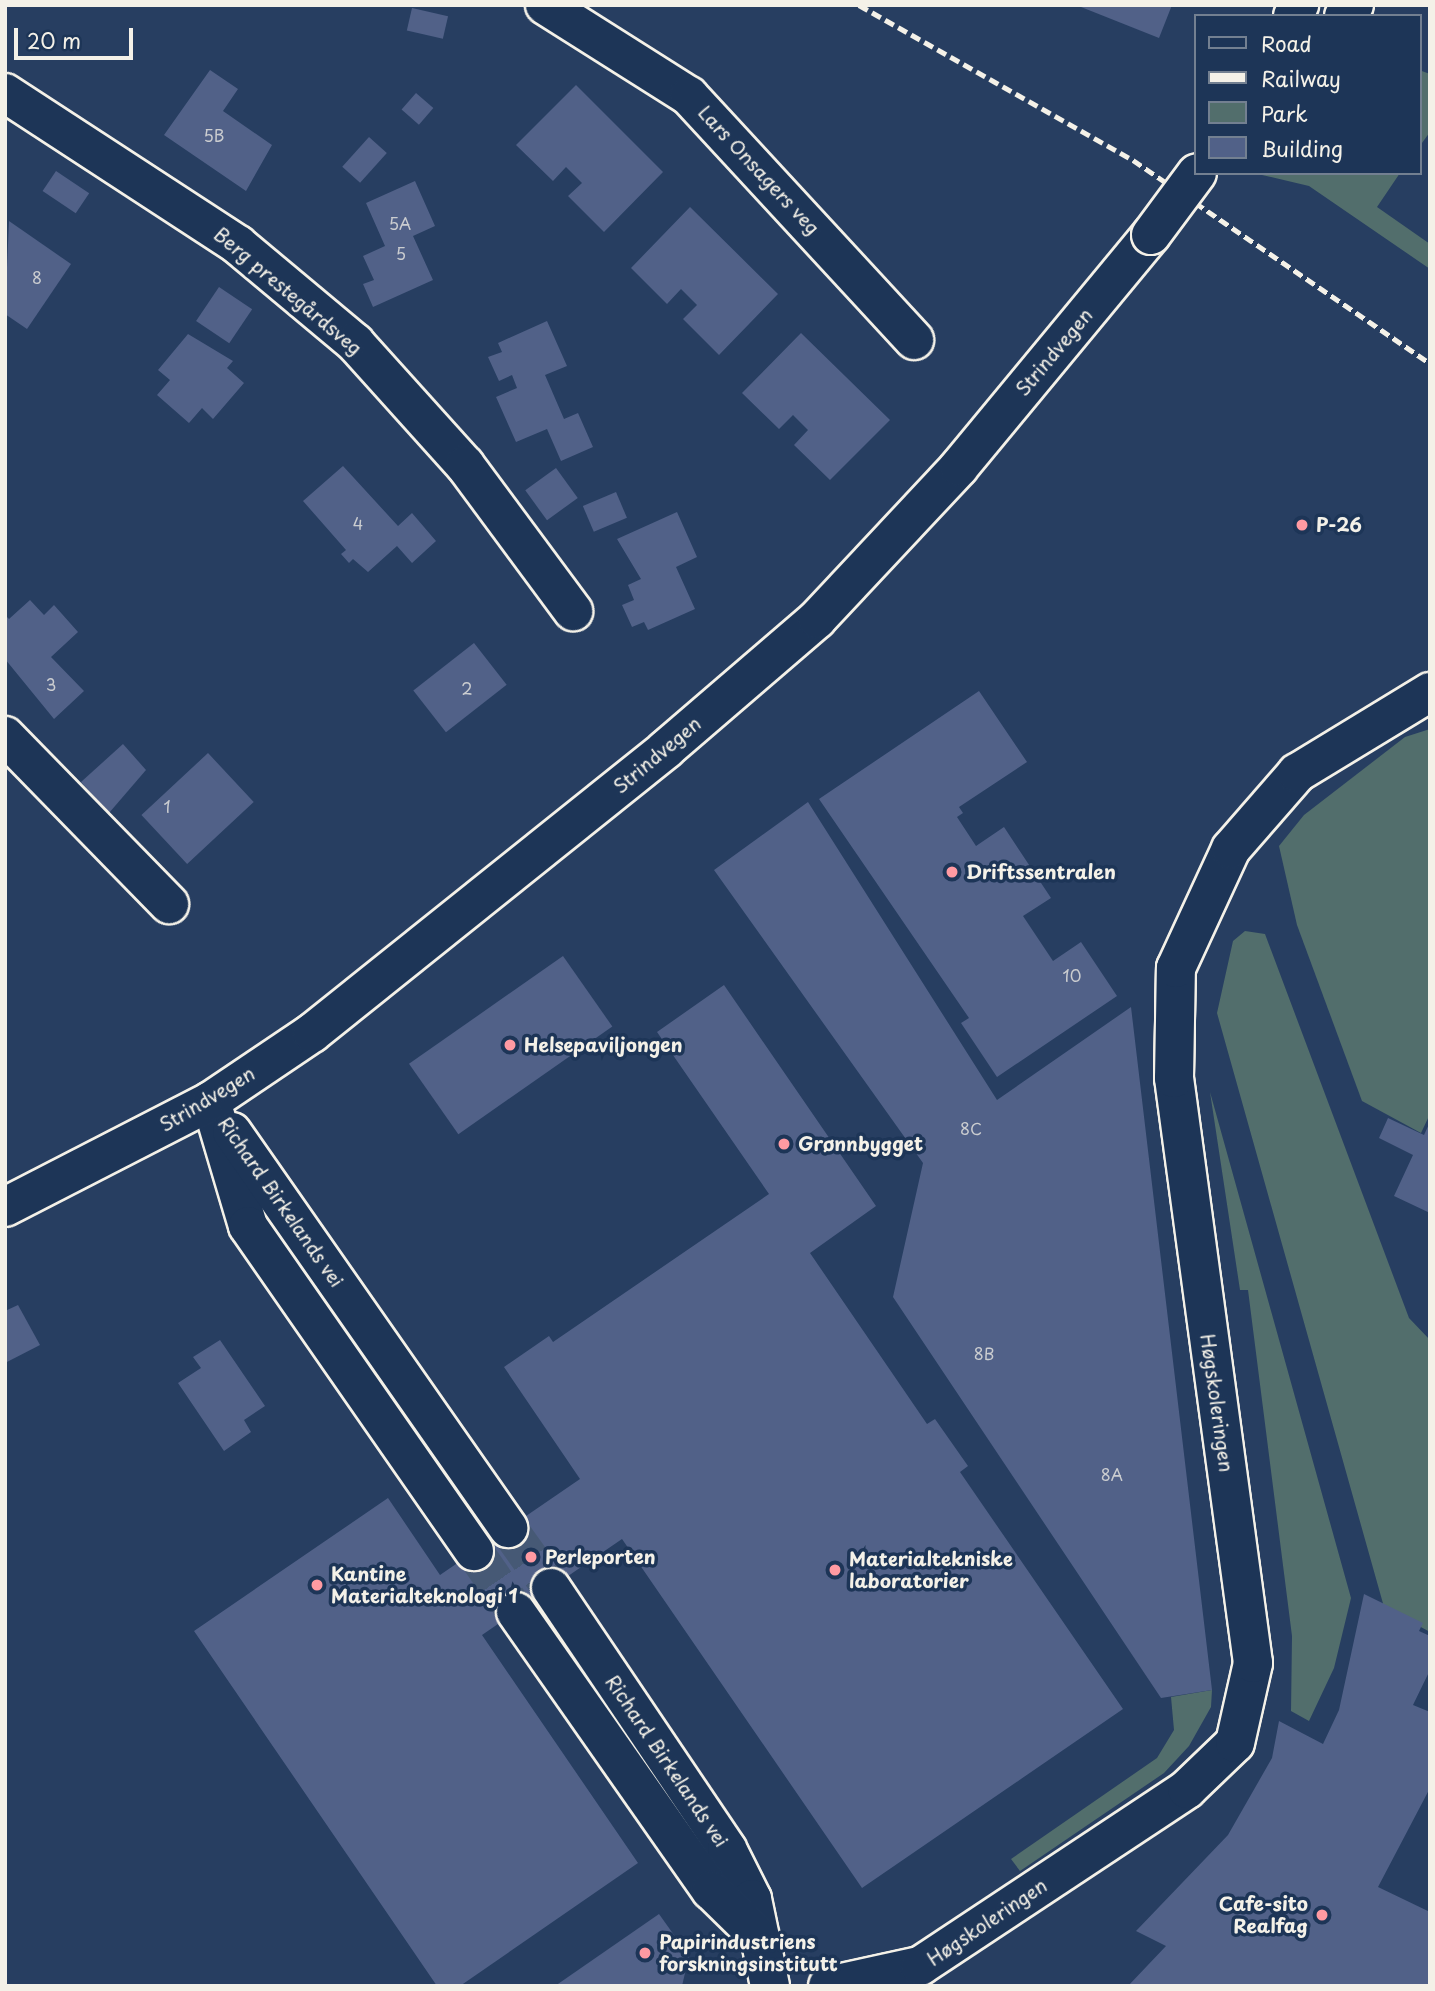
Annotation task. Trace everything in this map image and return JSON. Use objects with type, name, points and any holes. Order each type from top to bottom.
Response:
[{"type":"street","name":"Lars Onsagers veg","points":[[545,5],[689,96],[914,340]]},
{"type":"street","name":"Berg prestegårdsveg","points":[[5,93],[238,245],[355,343],[466,465],[573,611]]},
{"type":"street","name":"Strindvegen","points":[[5,1208],[211,1101],[322,1025],[666,749],[817,619],[958,467],[1151,235],[1196,175]]},
{"type":"street","name":"Høgskoleringen","points":[[828,1986],[920,1966],[1187,1789],[1235,1743],[1253,1663],[1174,1078],[1176,968],[1231,849],[1297,774],[1430,692]]},
{"type":"street","points":[[5,736],[169,904]]},
{"type":"street","name":"Richard Birkelands vei","points":[[211,1101],[508,1528]]},
{"type":"street","name":"Richard Birkelands vei","points":[[211,1101],[248,1226],[474,1551]]},
{"type":"street","name":"Richard Birkelands vei","points":[[551,1588],[727,1849],[752,1899],[764,1942],[770,1986]]},
{"type":"street","name":"Richard Birkelands vei","points":[[516,1612],[711,1890],[764,1942]]},
{"type":"green space","points":[[1421,71],[1430,74],[1430,132],[1421,144]]},
{"type":"green space","points":[[1262,175],[1399,175],[1377,207],[1430,244],[1430,269],[1309,186]]},
{"type":"green space","points":[[1430,729],[1430,1114],[1421,1133],[1362,1101],[1297,925],[1279,846],[1304,815],[1405,737]]},
{"type":"green space","points":[[1245,931],[1265,934],[1409,1318],[1430,1340],[1430,1632],[1384,1607],[1217,1013],[1233,941]]},
{"type":"green space","points":[[1210,1092],[1351,1598],[1334,1668],[1309,1721],[1291,1711],[1292,1636],[1248,1290],[1240,1290]]},
{"type":"green space","points":[[1212,1690],[1211,1707],[1189,1746],[1164,1773],[1020,1871],[1011,1859],[1157,1758],[1174,1730],[1171,1697]]},
{"type":"building","points":[[1076,5],[1172,5],[1159,38]]},
{"type":"building","points":[[412,8],[448,16],[443,39],[407,30]]},
{"type":"building","points":[[210,70],[238,89],[223,111],[272,145],[246,191],[164,135]]},
{"type":"building","points":[[576,85],[663,172],[604,232],[568,196],[582,183],[566,167],[553,181],[516,145]]},
{"type":"building","points":[[416,93],[433,108],[419,125],[402,110]]},
{"type":"building","points":[[369,137],[387,153],[360,183],[342,167]]},
{"type":"building","points":[[56,171],[89,193],[76,213],[43,191]]},
{"type":"building","points":[[415,181],[435,226],[413,236],[433,280],[373,307],[363,284],[374,280],[363,256],[385,246],[366,203]]},
{"type":"building","points":[[690,207],[778,294],[719,355],[683,319],[697,305],[681,289],[667,304],[631,268]]},
{"type":"building","points":[[9,221],[71,264],[27,329],[5,314]]},
{"type":"building","points":[[219,287],[252,309],[229,343],[196,321]]},
{"type":"building","points":[[547,321],[567,366],[545,375],[564,419],[578,413],[593,447],[561,461],[547,429],[516,442],[496,397],[517,388],[512,375],[499,381],[488,357],[502,352],[498,343]]},
{"type":"building","points":[[801,333],[890,420],[830,480],[794,445],[808,430],[793,415],[779,429],[742,393]]},
{"type":"building","points":[[188,334],[233,361],[227,368],[244,383],[213,419],[202,408],[189,423],[157,395],[170,380],[158,370]]},
{"type":"building","points":[[343,466],[398,526],[412,513],[436,541],[412,563],[397,546],[368,572],[353,559],[349,563],[341,554],[346,550],[303,501]]},
{"type":"building","points":[[556,468],[578,498],[547,520],[525,490]]},
{"type":"building","points":[[616,492],[627,518],[594,532],[583,506]]},
{"type":"building","points":[[677,512],[697,557],[676,567],[695,609],[648,630],[644,622],[632,627],[622,605],[634,600],[628,585],[641,579],[617,539]]},
{"type":"building","points":[[30,600],[44,615],[54,605],[78,632],[51,657],[84,691],[54,719],[5,659],[5,615],[9,619]]},
{"type":"building","points":[[474,643],[507,685],[446,732],[413,690]]},
{"type":"building","name":"Driftssentralen","points":[[979,691],[1027,762],[959,807],[963,813],[957,817],[976,846],[1004,827],[1051,898],[1023,916],[1053,961],[1081,942],[1117,996],[997,1077],[961,1023],[969,1018],[819,799]]},
{"type":"building","points":[[123,744],[146,770],[109,813],[81,782]]},
{"type":"building","points":[[208,753],[254,802],[187,864],[141,815]]},
{"type":"building","points":[[808,802],[997,1100],[1131,1007],[1212,1690],[1161,1698],[893,1297],[923,1163],[714,870]]},
{"type":"building","name":"Helsepaviljongen","points":[[563,956],[612,1026],[458,1134],[409,1064]]},
{"type":"building","points":[[724,985],[876,1206],[810,1253],[927,1424],[935,1419],[968,1466],[960,1472],[1123,1709],[862,1888],[622,1539],[482,1635],[638,1863],[460,1986],[437,1986],[194,1631],[388,1498],[440,1575],[580,1479],[504,1367],[549,1336],[553,1342],[769,1194],[657,1032]]},
{"type":"building","points":[[1388,1118],[1424,1135],[1430,1122],[1430,1213],[1394,1196],[1413,1155],[1379,1138]]},
{"type":"building","points":[[18,1305],[40,1345],[5,1363],[5,1311]]},
{"type":"building","points":[[220,1340],[265,1406],[244,1420],[251,1432],[224,1451],[178,1383],[201,1368],[193,1357]]},
{"type":"building","points":[[1364,1594],[1423,1623],[1419,1631],[1430,1636],[1430,1670],[1413,1705],[1430,1712],[1430,1788],[1378,1887],[1430,1912],[1430,1986],[1128,1986],[1166,1946],[1136,1931],[1228,1835],[1272,1758],[1279,1721],[1323,1744],[1339,1710]]},
{"type":"building","name":"Papirindustriens forskningsinstitutt","points":[[659,1914],[689,1956],[682,1986],[555,1986]]},
{"type":"tunnel","points":[[508,1528],[551,1588]]},
{"type":"tunnel","points":[[474,1551],[516,1612]]},
{"type":"railway","points":[[859,5],[1133,160],[1430,363]]},
{"type":"place","name":"P-26","points":[[1302,525]]},
{"type":"place","name":"Driftssentralen","points":[[952,872]]},
{"type":"place","name":"Helsepaviljongen","points":[[510,1045]]},
{"type":"place","name":"Grønnbygget","points":[[784,1144]]},
{"type":"place","name":"Perleporten","points":[[531,1557]]},
{"type":"place","name":"Materialtekniske laboratorier","points":[[835,1570]]},
{"type":"place","name":"Kantine Materialteknologi 1","points":[[317,1585]]},
{"type":"place","name":"Cafe-sito Realfag","points":[[1322,1915]]},
{"type":"place","name":"Papirindustriens forskningsinstitutt","points":[[645,1953]]}]
